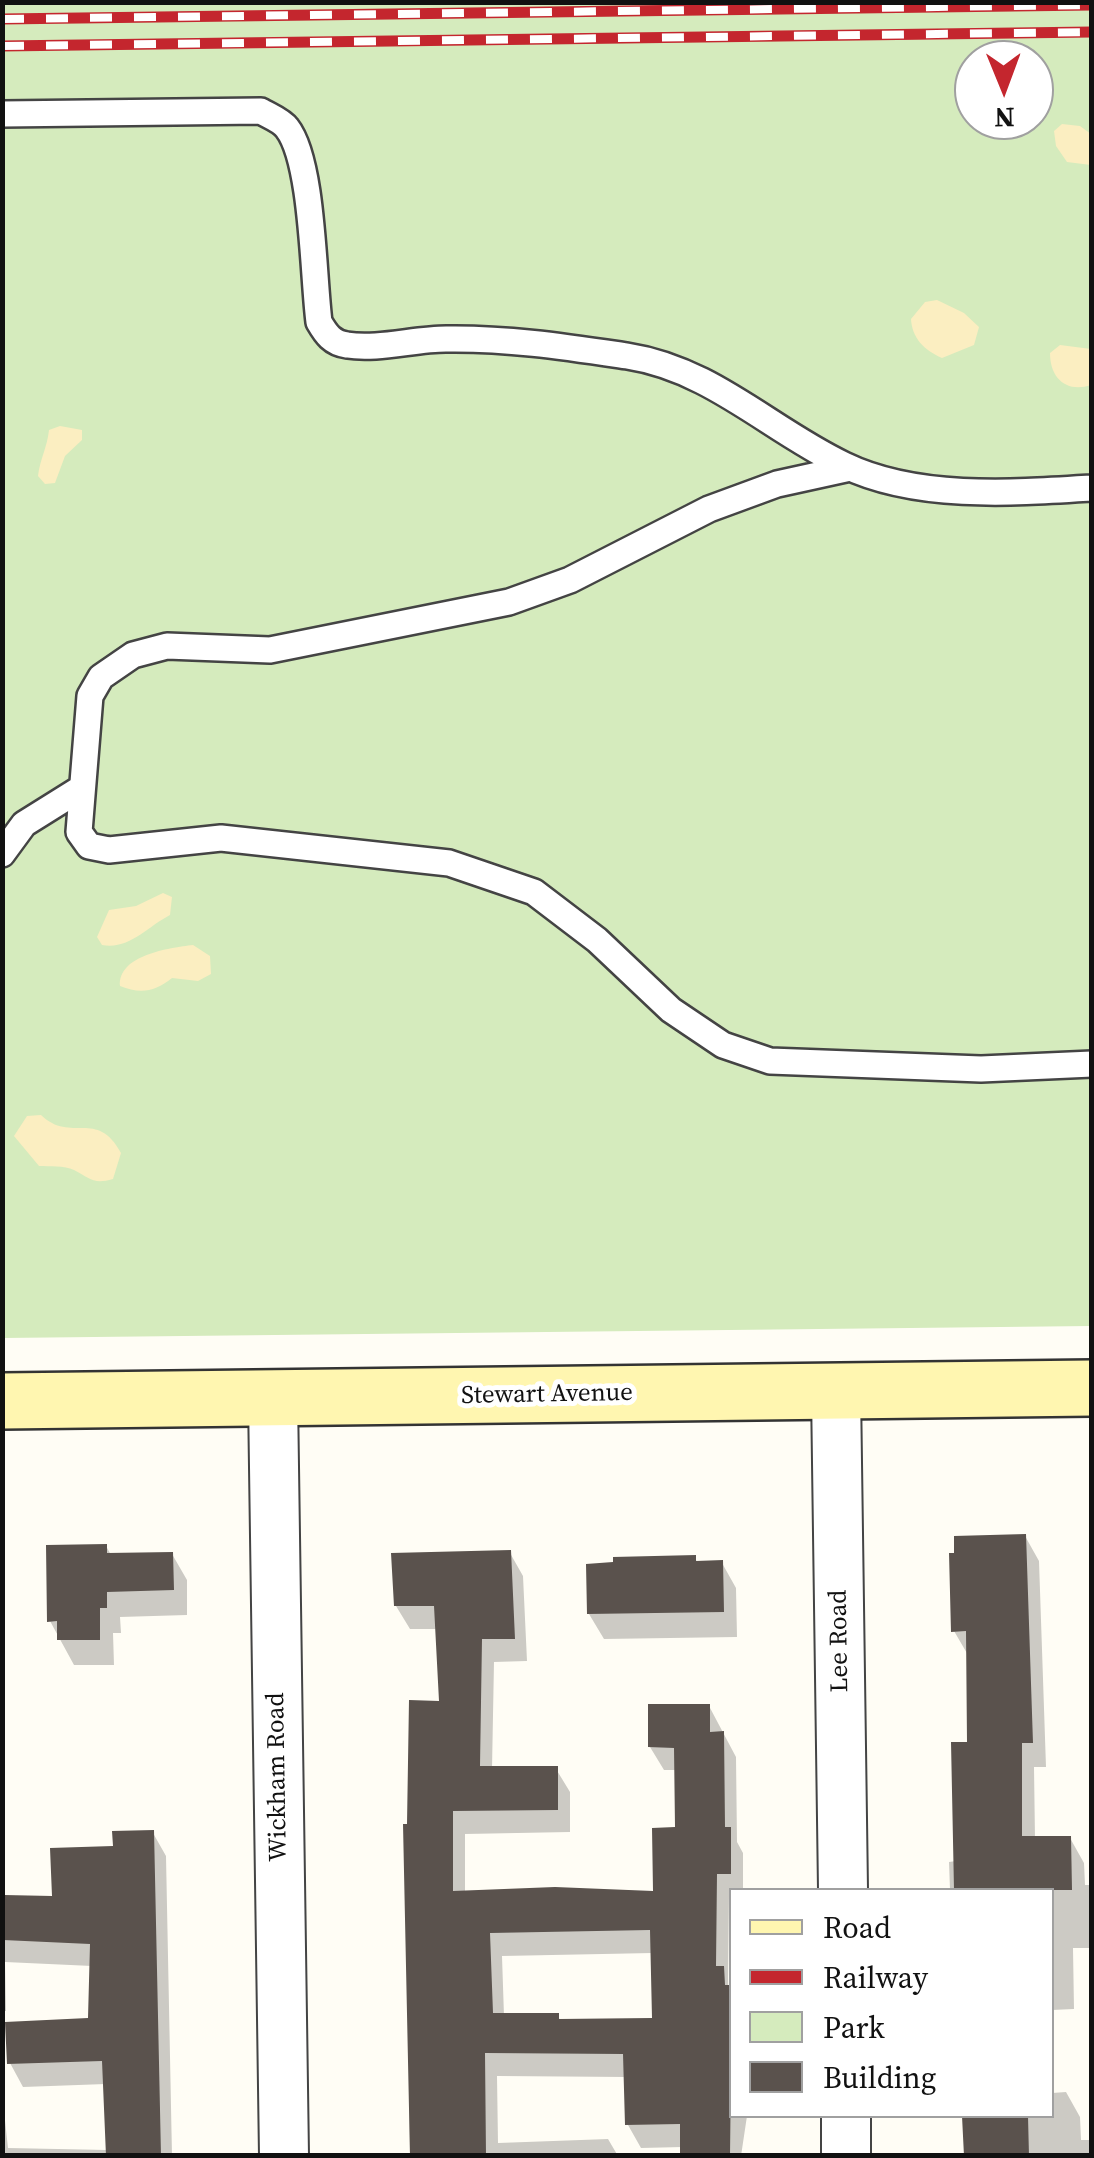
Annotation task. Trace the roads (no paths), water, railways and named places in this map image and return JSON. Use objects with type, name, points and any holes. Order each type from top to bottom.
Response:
[{"type":"main road","name":"Stewart Avenue","points":[[2,1401],[1092,1388]]},
{"type":"street","name":"Lee Road","points":[[836,1391],[843,1888]]},
{"type":"street","name":"Wickham Road","points":[[273,1398],[284,2156]]},
{"type":"street","points":[[846,2118],[846,2156]]},
{"type":"lane","points":[[2,114],[260,111],[284,124],[297,144],[306,179],[319,322],[328,337],[347,345],[443,339],[526,340],[640,358],[712,384],[850,468],[886,482],[987,492],[1092,488]]},
{"type":"lane","points":[[850,468],[777,484],[709,509],[570,580],[509,602],[270,650],[168,646],[133,654],[101,677],[90,696],[79,832],[90,846],[108,850],[220,838],[449,863],[534,892],[597,940],[671,1010],[723,1045],[770,1061],[980,1068],[1092,1064]]},
{"type":"lane","points":[[2,854],[24,824],[80,789]]},
{"type":"railway","points":[[2,19],[1092,5]]},
{"type":"railway","points":[[2,46],[1092,32]]}]
